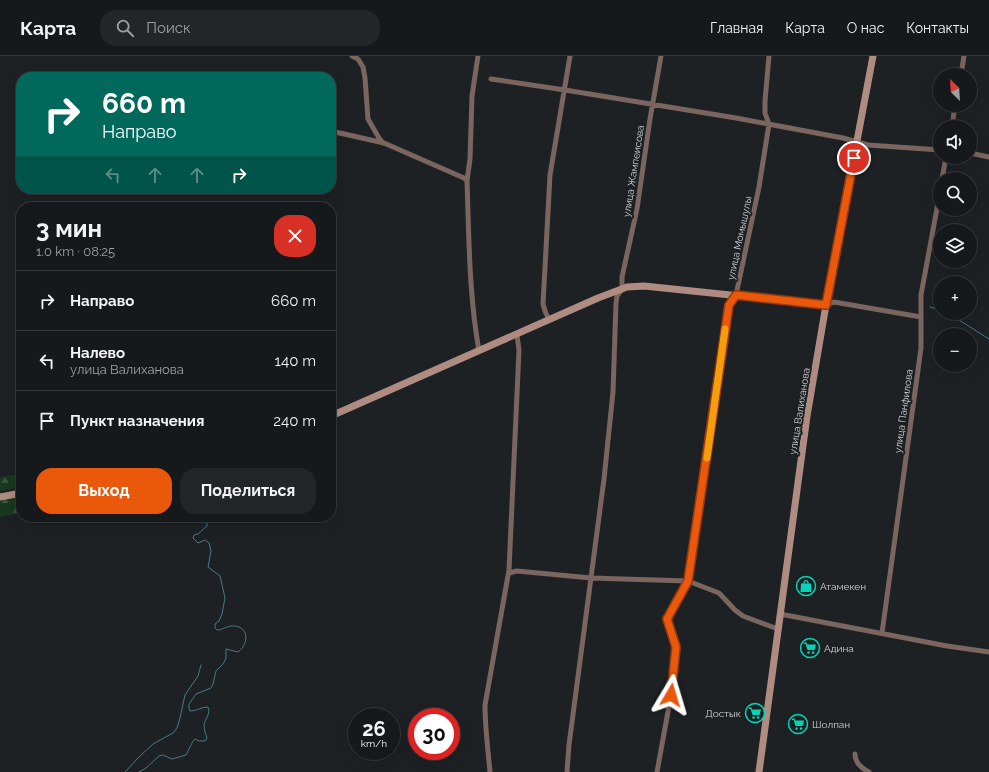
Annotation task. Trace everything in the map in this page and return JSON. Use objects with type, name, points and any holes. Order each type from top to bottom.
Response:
[{"type":"main road","name":"улица Валиханова","points":[[759,772],[807,416],[826,305],[873,56]]},
{"type":"main road","points":[[336,414],[627,287],[644,286],[826,305]]},
{"type":"main road","points":[[0,497],[16,494]]},
{"type":"street","points":[[352,56],[358,60],[363,67],[368,119],[379,138],[384,143]]},
{"type":"street","points":[[478,56],[472,96],[470,159],[467,181],[472,290],[475,328],[479,351]]},
{"type":"street","points":[[549,320],[543,304],[550,175],[570,56]]},
{"type":"street","name":"улица Жампеисова","points":[[567,772],[569,745],[604,479],[613,392],[616,302],[622,289],[622,277],[637,209],[652,105],[661,56]]},
{"type":"street","name":"улица Момышулы","points":[[657,772],[671,695],[676,647],[667,619],[688,581],[726,316],[729,305],[736,295],[759,187],[769,124],[765,113],[769,56]]},
{"type":"street","points":[[962,68],[964,56]]},
{"type":"street","points":[[491,79],[769,124],[842,138],[857,143],[874,146],[933,150]]},
{"type":"street","points":[[336,132],[384,143],[464,178],[467,181]]},
{"type":"street","points":[[977,154],[989,157]]},
{"type":"street","name":"улица Панфилова","points":[[882,633],[921,348],[921,295],[936,216]]},
{"type":"street","points":[[826,305],[834,302],[921,317]]},
{"type":"street","points":[[490,772],[488,736],[485,724],[485,705],[509,573],[519,350],[517,335]]},
{"type":"street","points":[[509,573],[517,571],[591,578],[688,581],[720,594],[742,616],[778,630]]},
{"type":"street","points":[[780,614],[947,646],[989,652]]},
{"type":"street","points":[[855,754],[855,760],[869,772]]},
{"type":"green space","points":[[16,475],[16,488],[0,491],[0,477]]},
{"type":"green space","points":[[16,494],[16,514],[0,517],[0,497]]},
{"type":"waterway","points":[[959,320],[989,339]]},
{"type":"waterway","points":[[139,772],[146,768],[159,756],[163,755],[172,759],[186,755],[195,739],[205,741],[207,738],[204,725],[209,709],[208,707],[190,711],[189,704],[196,694],[211,688],[216,671],[223,664],[226,658],[226,649],[238,652],[244,645],[246,637],[245,633],[240,627],[232,626],[217,630],[215,628],[215,624],[219,621],[222,614],[225,598],[220,576],[208,567],[211,551],[209,543],[205,540],[198,543],[193,538],[194,535],[198,534],[207,526],[206,522]]},
{"type":"waterway","points":[[125,772],[153,744],[173,733],[177,728],[185,695],[198,676],[201,665]]},
{"type":"slow traffic","points":[[707,458],[725,329]]},
{"type":"place","name":"Атамекен","points":[[806,586]]},
{"type":"place","name":"Адина","points":[[810,648]]},
{"type":"place","name":"Достык","points":[[755,713]]},
{"type":"place","name":"Шолпан","points":[[798,724]]},
{"type":"route","points":[[671,695],[676,647],[667,619],[688,581],[726,316],[729,305],[736,295],[826,305],[854,158]]}]
